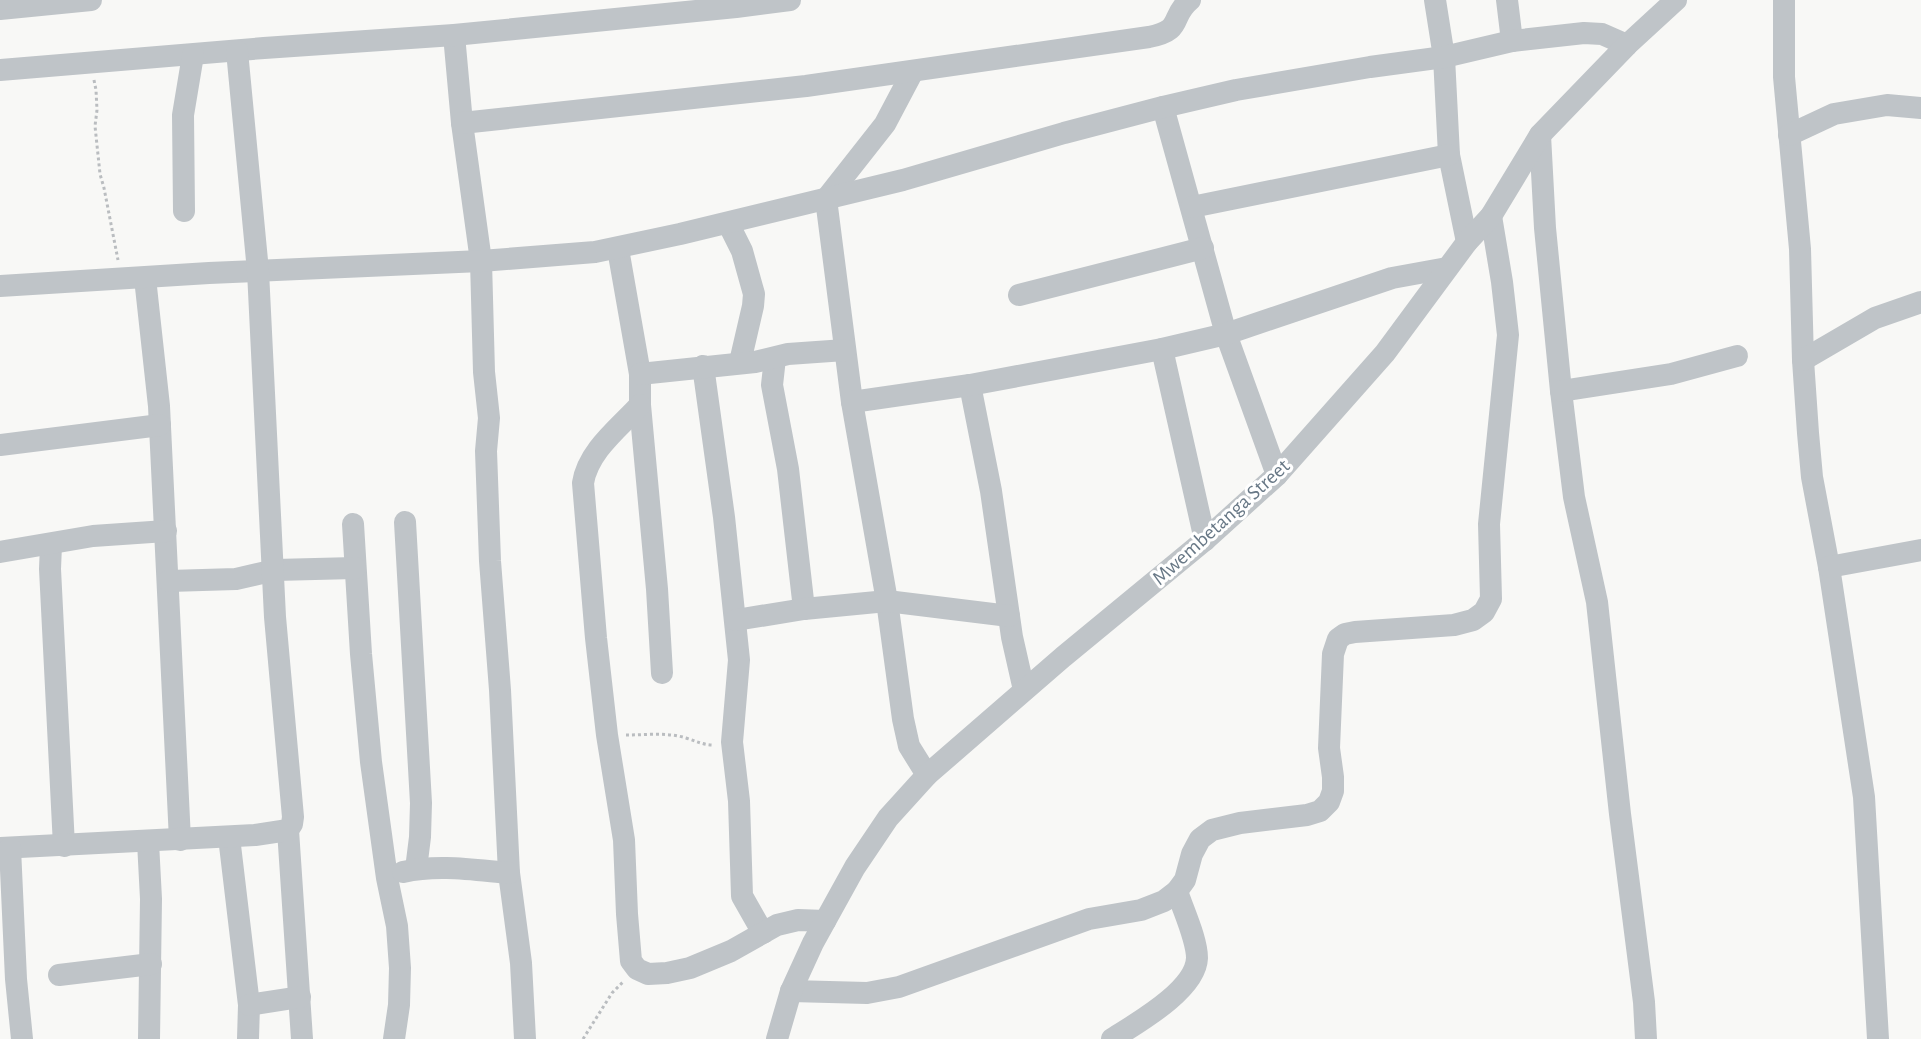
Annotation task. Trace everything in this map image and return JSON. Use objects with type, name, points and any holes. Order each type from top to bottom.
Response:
[{"type":"street","points":[[0,9],[91,0]]},
{"type":"street","points":[[0,70],[454,35],[724,9],[790,0]]},
{"type":"street","points":[[462,123],[754,92],[1164,34],[1174,25],[1184,5],[1190,0]]},
{"type":"street","points":[[1435,0],[1444,57],[1449,155],[1467,242]]},
{"type":"street","points":[[1507,0],[1512,40]]},
{"type":"street","name":"Mwembetanga Street","points":[[777,1039],[791,991],[825,921],[855,867],[888,818],[927,775],[1024,690],[1206,540],[1277,475],[1385,353],[1467,242],[1491,216],[1540,135],[1627,45],[1676,0]]},
{"type":"street","points":[[1784,0],[1784,77],[1800,249],[1803,360],[1812,477],[1829,567],[1864,797],[1878,1039]]},
{"type":"street","points":[[0,286],[481,261],[574,255],[618,249],[903,180],[1163,106],[1280,82],[1444,57],[1512,40],[1584,33],[1602,34],[1627,45]]},
{"type":"street","points":[[454,35],[462,123],[481,261],[484,372],[489,418],[486,451],[490,561],[500,690],[509,873],[520,963],[525,1039]]},
{"type":"street","points":[[237,51],[258,271],[275,570],[275,616],[293,817],[288,830],[302,1039]]},
{"type":"street","points":[[184,212],[183,115],[193,55]]},
{"type":"street","points":[[913,71],[885,124],[826,199],[852,402],[887,601],[903,719],[909,746],[927,775]]},
{"type":"street","points":[[1790,135],[1834,114],[1887,105],[1921,108]]},
{"type":"street","points":[[1163,106],[1227,334],[1277,475]]},
{"type":"street","points":[[1540,135],[1545,228],[1561,391],[1574,497],[1598,612],[1617,793],[1644,1002],[1646,1039]]},
{"type":"street","points":[[1192,207],[1449,155]]},
{"type":"street","points":[[791,991],[867,993],[899,987],[1089,919],[1140,910],[1164,901],[1177,891],[1185,880],[1192,854],[1200,839],[1212,830],[1240,823],[1307,815],[1320,811],[1329,802],[1333,791],[1329,748],[1333,654],[1338,639],[1345,634],[1355,632],[1454,625],[1473,620],[1484,612],[1491,599],[1489,524],[1508,335],[1491,216]]},
{"type":"street","points":[[728,223],[742,251],[754,294],[740,363]]},
{"type":"street","points":[[1019,295],[1203,248]]},
{"type":"street","points":[[618,249],[640,374],[640,405],[657,589],[662,673]]},
{"type":"street","points":[[852,402],[970,386],[1162,349],[1227,334],[1392,278],[1447,268]]},
{"type":"street","points":[[136,278],[160,424],[180,840]]},
{"type":"street","points":[[1803,360],[1875,318],[1921,302]]},
{"type":"street","points":[[1162,349],[1206,540]]},
{"type":"street","points":[[640,374],[755,362],[788,354],[845,350]]},
{"type":"street","points":[[1561,391],[1671,374],[1737,356]]},
{"type":"street","points":[[775,358],[772,385],[788,469],[804,609]]},
{"type":"street","points":[[703,366],[724,517],[739,660],[732,742],[739,801],[742,896],[763,933]]},
{"type":"street","points":[[970,386],[991,491],[1009,616],[1024,690]]},
{"type":"street","points":[[640,405],[592,458],[585,471],[583,483],[607,735],[624,840],[627,914],[632,961],[637,969],[648,974],[690,969],[731,951],[777,925],[798,920],[825,921]]},
{"type":"street","points":[[0,445],[160,424]]},
{"type":"street","points":[[405,522],[421,802],[416,869]]},
{"type":"street","points":[[353,524],[371,762],[387,878],[397,926],[400,968],[399,1005],[394,1039]]},
{"type":"street","points":[[0,552],[93,536],[166,531]]},
{"type":"street","points":[[51,545],[50,569],[64,846]]},
{"type":"street","points":[[1829,567],[1921,550]]},
{"type":"street","points":[[169,581],[236,579],[275,570],[355,568]]},
{"type":"street","points":[[736,620],[804,609],[887,601],[1009,616]]},
{"type":"street","points":[[22,1039],[5,848],[229,837],[288,830]]},
{"type":"street","points":[[229,837],[249,1005],[248,1039]]},
{"type":"street","points":[[148,842],[151,964],[149,1039]]},
{"type":"street","points":[[387,878],[426,867],[509,873]]},
{"type":"street","points":[[1112,1039],[1148,1017],[1185,985],[1193,972],[1197,958],[1195,945],[1177,891]]},
{"type":"street","points":[[59,975],[151,964]]},
{"type":"street","points":[[249,1005],[300,997]]},
{"type":"path","points":[[90,64],[98,110],[95,126],[100,174],[115,249],[136,278]]},
{"type":"path","points":[[607,735],[669,735],[713,745],[732,742]]},
{"type":"path","points":[[584,1039],[612,993],[637,969]]}]
